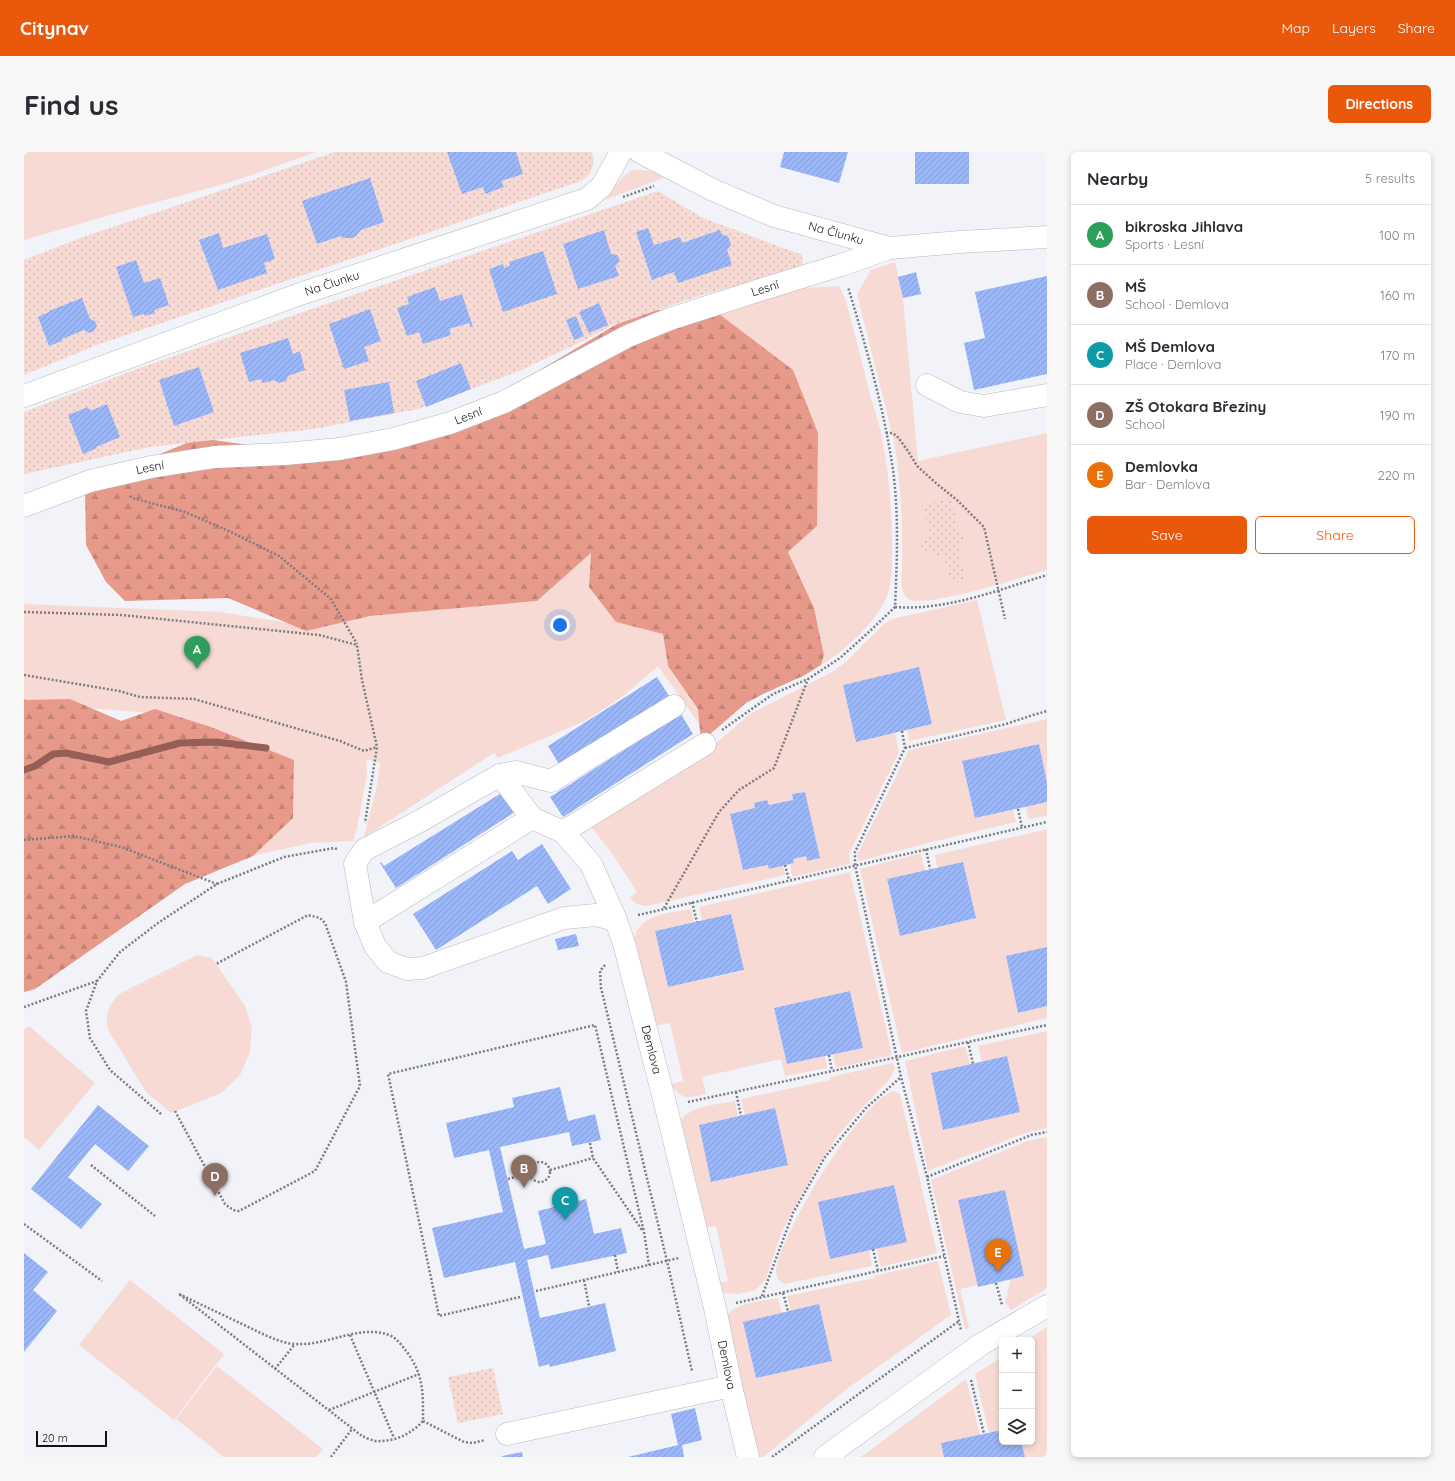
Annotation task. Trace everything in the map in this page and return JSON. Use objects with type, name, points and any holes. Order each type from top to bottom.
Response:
[{"type":"street","name":"Na Člunku","points":[[24,396],[300,294],[587,199],[602,186],[621,152]]},
{"type":"street","name":"Na Člunku","points":[[640,152],[713,190],[774,216],[890,248],[1047,237]]},
{"type":"street","name":"Lesní","points":[[24,506],[90,482],[151,467],[215,457],[284,454],[340,449],[393,439],[450,424],[504,402],[628,336],[685,314],[890,248]]},
{"type":"street","points":[[926,385],[960,402],[984,406],[1047,395]]},
{"type":"street","points":[[616,920],[596,915],[564,918],[424,968],[407,968],[388,962],[375,946],[365,922],[355,864],[364,850],[420,821],[500,775],[516,772],[551,781],[674,706]]},
{"type":"street","points":[[500,775],[532,818],[563,832],[705,744]]},
{"type":"street","points":[[365,922],[532,818]]},
{"type":"street","name":"Demlova","points":[[563,832],[591,864],[616,920],[625,946],[715,1308],[731,1386],[748,1457]]},
{"type":"street","points":[[825,1457],[980,1345],[1047,1306]]},
{"type":"street","points":[[507,1434],[731,1386]]},
{"type":"path","points":[[705,744],[734,720],[773,694],[808,679],[840,658],[870,632],[895,607],[897,531],[893,470],[886,433],[861,329],[841,265]]},
{"type":"path","points":[[886,433],[897,436],[917,466],[957,500],[984,527],[1005,619]]},
{"type":"path","points":[[110,477],[132,498],[185,512],[231,532],[279,556],[331,599],[357,644],[362,680],[377,747],[359,858],[334,848],[308,852],[284,857],[217,884],[158,923],[120,952],[97,981],[86,1011],[90,1038],[110,1070],[161,1114]]},
{"type":"path","points":[[895,607],[911,608],[933,606],[999,590],[1047,576]]},
{"type":"path","points":[[24,612],[121,614],[319,635],[357,644]]},
{"type":"path","points":[[24,675],[118,690],[140,697],[194,699],[340,741],[364,751],[377,747]]},
{"type":"path","points":[[808,679],[774,768],[739,790],[719,812],[664,909],[1047,822]]},
{"type":"path","points":[[905,748],[1006,724],[1033,714],[1047,711]]},
{"type":"path","points":[[772,1457],[959,1321],[927,1177],[901,1077],[898,1057],[855,865],[855,852],[905,748],[902,731]]},
{"type":"path","points":[[1018,809],[1022,827]]},
{"type":"path","points":[[24,840],[74,836],[121,847],[217,884]]},
{"type":"path","points":[[926,849],[930,870]]},
{"type":"path","points":[[785,865],[789,880]]},
{"type":"path","points":[[692,902],[696,922]]},
{"type":"path","points":[[175,1111],[224,1204],[233,1210],[239,1211],[315,1170],[360,1086],[346,982],[325,923],[320,918],[308,915],[216,964]]},
{"type":"path","points":[[625,946],[610,959],[600,971],[601,988],[698,1394]]},
{"type":"path","points":[[24,1007],[97,981]]},
{"type":"path","points":[[520,1297],[439,1316],[388,1074],[595,1025],[644,1232],[649,1265]]},
{"type":"path","points":[[666,1107],[1047,1025]]},
{"type":"path","points":[[968,1042],[973,1064]]},
{"type":"path","points":[[829,1055],[832,1071]]},
{"type":"path","points":[[762,1296],[793,1213],[825,1157],[866,1108],[901,1077]]},
{"type":"path","points":[[736,1092],[741,1116]]},
{"type":"path","points":[[927,1177],[1031,1136],[1047,1132]]},
{"type":"path","points":[[590,1143],[592,1158],[644,1232]]},
{"type":"path","points":[[550,1170],[592,1158]]},
{"type":"path","points":[[538,1163],[546,1164],[550,1170],[547,1180],[540,1182],[534,1180],[531,1174],[532,1166],[538,1163]]},
{"type":"path","points":[[91,1165],[155,1216]]},
{"type":"path","points":[[508,1178],[531,1174]]},
{"type":"path","points":[[24,1224],[102,1282]]},
{"type":"path","points":[[873,1249],[878,1271]]},
{"type":"path","points":[[536,1291],[701,1253]]},
{"type":"path","points":[[615,1256],[618,1272]]},
{"type":"path","points":[[715,1308],[762,1296],[783,1293],[944,1256]]},
{"type":"path","points":[[584,1280],[589,1306]]},
{"type":"path","points":[[783,1293],[788,1311]]},
{"type":"path","points":[[179,1294],[271,1338],[295,1344],[304,1345],[350,1335],[375,1332],[390,1335],[405,1349],[419,1374],[423,1388],[423,1421],[414,1430],[402,1436],[379,1442],[362,1436],[179,1294]]},
{"type":"path","points":[[350,1335],[394,1438]]},
{"type":"path","points":[[275,1369],[295,1344]]},
{"type":"path","points":[[328,1411],[419,1374]]},
{"type":"path","points":[[971,1378],[984,1434]]},
{"type":"path","points":[[423,1421],[464,1442],[473,1443],[507,1434]]},
{"type":"path","points":[[331,1457],[352,1429]]},
{"type":"shaded area","points":[[24,152],[316,152],[231,182],[24,240]]},
{"type":"shaded area","points":[[335,152],[592,152],[594,161],[592,169],[581,181],[97,345],[24,375],[24,260],[83,237]]},
{"type":"shaded area","points":[[634,170],[646,170],[657,173],[663,178],[605,200],[621,179],[629,172]]},
{"type":"shaded area","points":[[658,191],[703,218],[802,255],[803,268],[702,295],[615,324],[519,371],[418,409],[314,429],[150,447],[24,474],[24,412],[142,367]]},
{"type":"shaded area","points":[[895,262],[903,298],[918,461],[1047,433],[1047,570],[934,600],[918,601],[909,599],[904,593],[901,582],[901,506],[894,441],[857,294],[871,270]]},
{"type":"shaded area","points":[[839,286],[845,298],[881,433],[888,473],[892,527],[892,567],[888,593],[877,614],[860,634],[840,652],[821,665],[824,655],[814,608],[788,552],[817,526],[711,308],[774,290]]},
{"type":"shaded area","points":[[951,498],[959,532],[963,533],[966,537],[965,542],[961,545],[964,550],[958,551],[966,580],[951,583],[944,557],[934,558],[931,553],[924,554],[920,541],[927,540],[927,534],[930,532],[922,505]]},
{"type":"shaded area","points":[[591,552],[616,622],[663,634],[668,666],[698,709],[700,725],[658,666],[622,697],[585,721],[498,758],[494,753],[364,837],[377,785],[380,763],[366,759],[367,773],[357,828],[353,841],[310,843],[253,856],[293,818],[294,760],[211,727],[176,715],[24,703],[24,604],[220,612],[320,628],[370,616],[537,601]]},
{"type":"shaded area","points":[[977,600],[1006,720],[909,741],[907,730],[932,724],[919,668],[843,685],[856,741],[895,733],[899,752],[849,854],[850,864],[792,877],[790,864],[794,863],[793,859],[806,856],[807,861],[820,858],[804,792],[792,794],[793,800],[730,814],[743,870],[768,865],[769,869],[783,865],[785,875],[646,906],[637,904],[630,898],[637,892],[613,855],[590,825],[707,751],[750,714],[834,671],[849,659],[885,623],[892,619]]},
{"type":"shaded area","points":[[1047,719],[1047,783],[1038,744],[962,762],[975,818],[1013,810],[1016,822],[859,861],[857,855],[909,750]]},
{"type":"shaded area","points":[[1047,802],[1047,816],[1028,819],[1026,807]]},
{"type":"shaded area","points":[[1047,829],[1047,947],[1006,956],[1018,1013],[1047,1006],[1047,1018],[902,1053],[860,869],[921,853],[925,871],[887,879],[900,936],[976,918],[963,862],[937,868],[935,855]]},
{"type":"shaded area","points":[[850,872],[892,1055],[836,1068],[833,1054],[863,1048],[850,991],[774,1008],[787,1064],[825,1056],[827,1068],[785,1076],[781,1059],[702,1077],[706,1094],[695,1097],[686,1097],[678,1093],[671,1084],[683,1081],[670,1023],[653,1026],[634,940],[636,931],[641,925],[656,916],[691,909],[694,922],[655,931],[668,987],[744,971],[731,915],[702,921],[699,907]]},
{"type":"shaded area","points":[[197,955],[212,958],[245,1006],[252,1027],[250,1052],[240,1075],[221,1093],[171,1113],[146,1092],[108,1030],[107,1015],[112,1003],[119,994]]},
{"type":"shaded area","points":[[29,1026],[95,1083],[39,1150],[24,1137],[24,1029]]},
{"type":"shaded area","points":[[1047,1031],[1047,1128],[1025,1133],[928,1171],[905,1061],[965,1046],[970,1064],[931,1073],[944,1129],[1020,1112],[1007,1056],[982,1062],[978,1046]]},
{"type":"shaded area","points":[[893,1063],[895,1069],[889,1080],[858,1112],[837,1137],[817,1167],[782,1231],[766,1279],[756,1290],[737,1294],[725,1293],[711,1285],[728,1281],[716,1226],[698,1229],[680,1121],[691,1112],[705,1106],[735,1101],[738,1116],[699,1126],[712,1182],[787,1165],[745,1115],[741,1099],[830,1080],[830,1077]]},
{"type":"shaded area","points":[[894,1091],[900,1094],[937,1253],[880,1267],[877,1249],[894,1185],[818,1203],[830,1259],[869,1250],[872,1266],[784,1284],[778,1279],[776,1274],[780,1255],[791,1230],[823,1172],[862,1118],[880,1100]]},
{"type":"shaded area","points":[[1047,1137],[1047,1288],[1011,1310],[1005,1303],[1011,1279],[1024,1276],[1005,1190],[959,1200],[978,1285],[960,1289],[969,1328],[965,1329],[931,1180],[1027,1141]]},
{"type":"shaded area","points":[[938,1261],[951,1315],[848,1388],[763,1457],[750,1457],[724,1317],[735,1308],[742,1305],[778,1298],[782,1313],[743,1322],[756,1378],[832,1361],[819,1304],[791,1311],[787,1296],[875,1278],[874,1276]]},
{"type":"shaded area","points":[[130,1280],[224,1354],[174,1420],[79,1345]]},
{"type":"shaded area","points":[[1047,1327],[1047,1457],[1025,1457],[1022,1445],[1035,1445],[1035,1337],[1032,1337]]},
{"type":"shaded area","points":[[999,1359],[999,1431],[989,1433],[975,1374]]},
{"type":"shaded area","points":[[217,1366],[323,1449],[316,1457],[224,1457],[176,1419]]},
{"type":"shaded area","points":[[493,1368],[503,1414],[458,1423],[448,1377]]},
{"type":"shaded area","points":[[966,1379],[980,1435],[942,1443],[944,1457],[861,1457]]},
{"type":"green space","points":[[711,308],[793,370],[818,433],[817,526],[788,552],[814,608],[824,655],[821,665],[805,675],[746,703],[701,742],[698,709],[668,666],[663,634],[616,622],[589,587],[591,553],[537,601],[370,616],[306,631],[228,598],[125,601],[106,582],[86,545],[85,491],[94,481],[199,438],[284,450],[419,427],[513,386],[617,324],[657,310]]},
{"type":"green space","points":[[24,699],[70,699],[121,721],[155,709],[211,727],[294,760],[293,818],[253,856],[185,884],[35,989],[24,992]]},
{"type":"building","points":[[447,152],[516,152],[523,174],[501,181],[504,187],[485,194],[483,187],[462,194]]},
{"type":"building","points":[[784,152],[848,152],[839,183],[780,167]]},
{"type":"building","points":[[915,152],[969,152],[969,184],[915,184]]},
{"type":"building","points":[[370,178],[384,222],[361,230],[352,238],[344,238],[341,236],[317,244],[302,201]]},
{"type":"building","points":[[648,228],[654,245],[680,237],[682,243],[720,230],[722,235],[728,236],[731,245],[727,250],[732,265],[678,283],[674,272],[652,280],[636,232]]},
{"type":"building","points":[[604,230],[611,254],[617,255],[620,261],[615,266],[619,276],[578,289],[563,244]]},
{"type":"building","points":[[219,233],[223,248],[267,234],[275,259],[264,263],[267,273],[218,290],[199,240]]},
{"type":"building","points":[[543,251],[557,294],[503,312],[489,269],[503,264],[504,268],[510,266],[509,262]]},
{"type":"building","points":[[136,260],[144,283],[160,278],[169,305],[154,310],[155,313],[133,317],[116,267]]},
{"type":"building","points":[[916,272],[921,294],[903,298],[898,277]]},
{"type":"building","points":[[1047,276],[1047,374],[974,390],[964,343],[985,338],[975,292]]},
{"type":"building","points":[[435,287],[440,301],[462,294],[473,327],[471,327],[469,323],[449,329],[451,335],[423,344],[419,332],[407,336],[397,308],[409,304],[407,297]]},
{"type":"building","points":[[82,298],[90,319],[95,321],[97,326],[94,331],[89,333],[84,330],[49,346],[38,317]]},
{"type":"building","points":[[599,303],[608,325],[589,333],[579,312]]},
{"type":"building","points":[[370,309],[381,341],[364,347],[369,361],[344,369],[329,324]]},
{"type":"building","points":[[576,316],[584,336],[574,340],[566,320]]},
{"type":"building","points":[[288,338],[293,354],[300,351],[305,370],[288,376],[286,381],[278,383],[274,380],[263,383],[261,379],[249,382],[240,353]]},
{"type":"building","points":[[461,363],[471,389],[426,407],[416,381]]},
{"type":"building","points":[[199,367],[214,412],[174,426],[159,380]]},
{"type":"building","points":[[389,382],[394,413],[350,421],[344,390]]},
{"type":"building","points":[[107,404],[120,437],[83,454],[68,415],[88,407],[90,411]]},
{"type":"building","points":[[919,667],[932,724],[856,742],[843,685]]},
{"type":"building","points":[[657,677],[669,696],[560,766],[548,746]]},
{"type":"building","points":[[681,714],[693,734],[563,817],[550,797]]},
{"type":"building","points":[[1039,744],[1047,783],[1047,802],[975,818],[962,761]]},
{"type":"building","points":[[503,792],[515,812],[396,888],[380,863],[381,862],[384,866]]},
{"type":"building","points":[[805,792],[820,858],[807,861],[806,856],[793,859],[794,863],[769,869],[768,865],[743,870],[730,814],[755,808],[754,803],[767,800],[769,805],[793,800],[792,794]]},
{"type":"building","points":[[542,844],[571,889],[548,904],[537,886],[436,950],[413,914],[512,851],[518,860]]},
{"type":"building","points":[[963,862],[976,918],[900,936],[887,879]]},
{"type":"building","points":[[731,914],[744,970],[668,987],[655,931]]},
{"type":"building","points":[[576,934],[579,946],[558,950],[555,939]]},
{"type":"building","points":[[1047,947],[1047,1006],[1018,1013],[1006,956]]},
{"type":"building","points":[[850,991],[863,1048],[787,1064],[774,1008]]},
{"type":"building","points":[[1007,1056],[1020,1112],[943,1130],[931,1073]]},
{"type":"building","points":[[560,1087],[568,1121],[595,1114],[601,1140],[572,1146],[569,1132],[500,1147],[524,1249],[546,1244],[538,1211],[586,1199],[594,1234],[621,1228],[627,1253],[551,1269],[548,1255],[527,1260],[540,1318],[605,1303],[616,1351],[550,1367],[549,1364],[539,1367],[515,1262],[444,1278],[432,1228],[503,1212],[489,1150],[454,1158],[446,1123],[514,1107],[512,1098]]},
{"type":"building","points":[[98,1105],[149,1146],[128,1171],[95,1144],[68,1177],[102,1204],[81,1229],[31,1189]]},
{"type":"building","points":[[775,1108],[788,1165],[711,1182],[699,1125]]},
{"type":"building","points":[[894,1185],[907,1242],[830,1259],[818,1202]]},
{"type":"building","points":[[1005,1190],[1024,1276],[978,1287],[958,1200]]},
{"type":"building","points":[[24,1253],[48,1272],[33,1290],[57,1311],[24,1352]]},
{"type":"building","points":[[819,1304],[832,1361],[756,1378],[743,1322]]},
{"type":"building","points":[[695,1408],[702,1440],[682,1445],[684,1457],[628,1457],[678,1445],[671,1414]]},
{"type":"building","points":[[999,1431],[999,1445],[1022,1445],[1025,1457],[944,1457],[941,1443]]},
{"type":"building","points":[[522,1452],[523,1457],[502,1457],[502,1456]]},
{"type":"waterway","points":[[24,770],[35,766],[53,754],[66,753],[109,762],[180,743],[216,742],[266,748]]},
{"type":"place","name":"bikroska Jihlava","points":[[197,669]]},
{"type":"place","name":"MŠ","points":[[524,1188]]},
{"type":"place","name":"ZŠ Otokara Březiny","points":[[215,1196]]},
{"type":"place","name":"MŠ Demlova","points":[[565,1220]]},
{"type":"place","name":"Demlovka","points":[[998,1272]]}]
